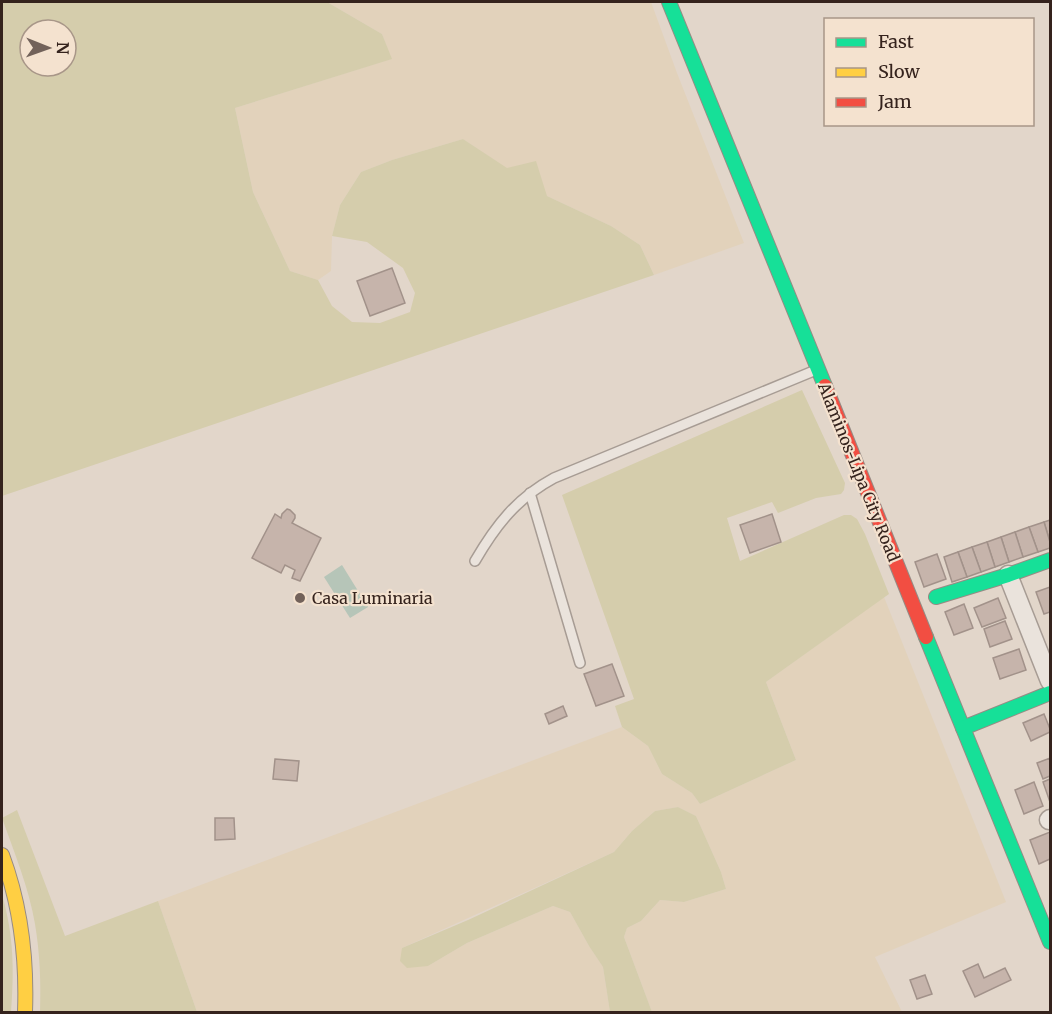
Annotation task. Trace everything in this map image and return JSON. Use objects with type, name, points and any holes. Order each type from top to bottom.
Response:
[{"type":"main road","name":"Alaminos-Lipa City Road","points":[[669,2],[1050,942]]},
{"type":"main road","points":[[936,597],[1050,560]]},
{"type":"main road","points":[[963,728],[1050,693]]},
{"type":"main road","points":[[2,855],[17,904],[27,984],[26,1012]]},
{"type":"street","points":[[1008,575],[1050,681]]},
{"type":"lane","points":[[475,561],[502,520],[530,493],[554,478],[818,370]]},
{"type":"lane","points":[[530,493],[580,663]]},
{"type":"shaded area","points":[[2,2],[327,2],[382,34],[392,59],[235,108],[253,192],[290,271],[318,280],[332,306],[352,322],[380,323],[410,312],[415,293],[403,268],[367,242],[332,236],[340,205],[361,172],[392,160],[463,139],[507,168],[536,161],[547,196],[611,226],[640,245],[654,275],[2,496]]},
{"type":"shaded area","points":[[327,2],[651,2],[744,243],[654,275],[640,245],[611,226],[547,196],[463,139],[392,160],[361,172],[340,205],[332,236],[331,271],[318,280],[290,271],[253,192],[235,108],[391,59],[382,34]]},
{"type":"shaded area","points":[[802,390],[845,483],[844,490],[841,494],[816,498],[778,513],[772,502],[727,518],[740,561],[844,515],[851,515],[857,519],[865,534],[889,594],[766,682],[796,760],[700,804],[692,793],[662,774],[648,746],[622,727],[615,706],[634,699],[562,495]]},
{"type":"shaded area","points":[[342,565],[368,607],[350,618],[324,577]]},
{"type":"shaded area","points":[[884,597],[1006,902],[875,957],[902,1012],[652,1012],[624,937],[627,928],[641,921],[660,900],[684,902],[726,889],[721,872],[696,816],[678,807],[655,811],[632,831],[614,852],[402,948],[428,966],[467,943],[553,906],[570,912],[603,967],[610,1012],[197,1012],[158,901],[622,727],[648,746],[662,774],[692,793],[700,804],[796,760],[766,682]]},
{"type":"shaded area","points":[[678,807],[696,816],[721,872],[726,889],[684,902],[660,900],[641,921],[627,928],[624,937],[652,1012],[610,1012],[603,967],[570,912],[553,906],[467,943],[428,966],[407,968],[400,961],[402,948],[614,852],[632,831],[655,811]]},
{"type":"shaded area","points":[[17,810],[65,936],[158,901],[197,1012],[40,1012],[40,968],[35,924],[25,884],[2,818]]},
{"type":"shaded area","points":[[2,895],[9,925],[12,953],[11,1012],[2,1012]]},
{"type":"building","points":[[392,268],[405,303],[370,316],[357,281]]},
{"type":"building","points":[[287,509],[295,515],[292,523],[321,538],[300,581],[292,578],[295,570],[285,565],[281,573],[252,558],[275,514],[281,518]]},
{"type":"building","points":[[772,514],[781,542],[750,553],[740,525]]},
{"type":"building","points":[[1050,520],[1050,542],[1044,522]]},
{"type":"building","points":[[1044,522],[1050,548],[1038,552],[1029,527]]},
{"type":"building","points":[[1029,527],[1038,552],[1023,557],[1015,532]]},
{"type":"building","points":[[1015,532],[1023,557],[1009,562],[1001,537]]},
{"type":"building","points":[[1001,537],[1009,562],[995,567],[987,542]]},
{"type":"building","points":[[987,542],[995,567],[981,572],[972,547]]},
{"type":"building","points":[[972,547],[981,572],[967,577],[958,552]]},
{"type":"building","points":[[958,552],[967,577],[952,582],[944,557]]},
{"type":"building","points":[[937,554],[946,579],[924,587],[915,562]]},
{"type":"building","points":[[1050,587],[1050,612],[1044,614],[1036,592]]},
{"type":"building","points":[[998,598],[1006,618],[982,627],[974,608]]},
{"type":"building","points":[[964,604],[973,628],[954,635],[945,612]]},
{"type":"building","points":[[1005,621],[1012,639],[990,647],[984,629]]},
{"type":"building","points":[[1019,649],[1026,670],[1000,679],[993,658]]},
{"type":"building","points":[[612,664],[624,696],[596,706],[584,674]]},
{"type":"building","points":[[563,706],[567,716],[549,724],[545,714]]},
{"type":"building","points":[[1044,714],[1050,732],[1031,741],[1023,723]]},
{"type":"building","points":[[1050,758],[1050,776],[1043,779],[1037,763]]},
{"type":"building","points":[[275,759],[299,761],[297,781],[273,779]]},
{"type":"building","points":[[1050,779],[1050,802],[1043,782]]},
{"type":"building","points":[[1034,782],[1043,806],[1024,814],[1015,790]]},
{"type":"building","points":[[215,818],[234,818],[235,839],[215,840]]},
{"type":"building","points":[[1050,832],[1050,859],[1039,864],[1030,840]]},
{"type":"building","points":[[978,964],[984,978],[1005,968],[1011,980],[975,997],[963,971]]},
{"type":"building","points":[[925,975],[932,994],[917,999],[910,980]]},
{"type":"traffic: fast","points":[[669,2],[825,386]]},
{"type":"traffic: fast","points":[[936,597],[1050,560]]},
{"type":"traffic: fast","points":[[926,637],[1050,942]]},
{"type":"traffic: fast","points":[[963,728],[1050,693]]},
{"type":"traffic: slow","points":[[2,855],[14,893],[24,952],[25,1012]]},
{"type":"traffic: jam","points":[[825,386],[926,637]]},
{"type":"place","name":"Casa Luminaria","points":[[300,598]]}]
